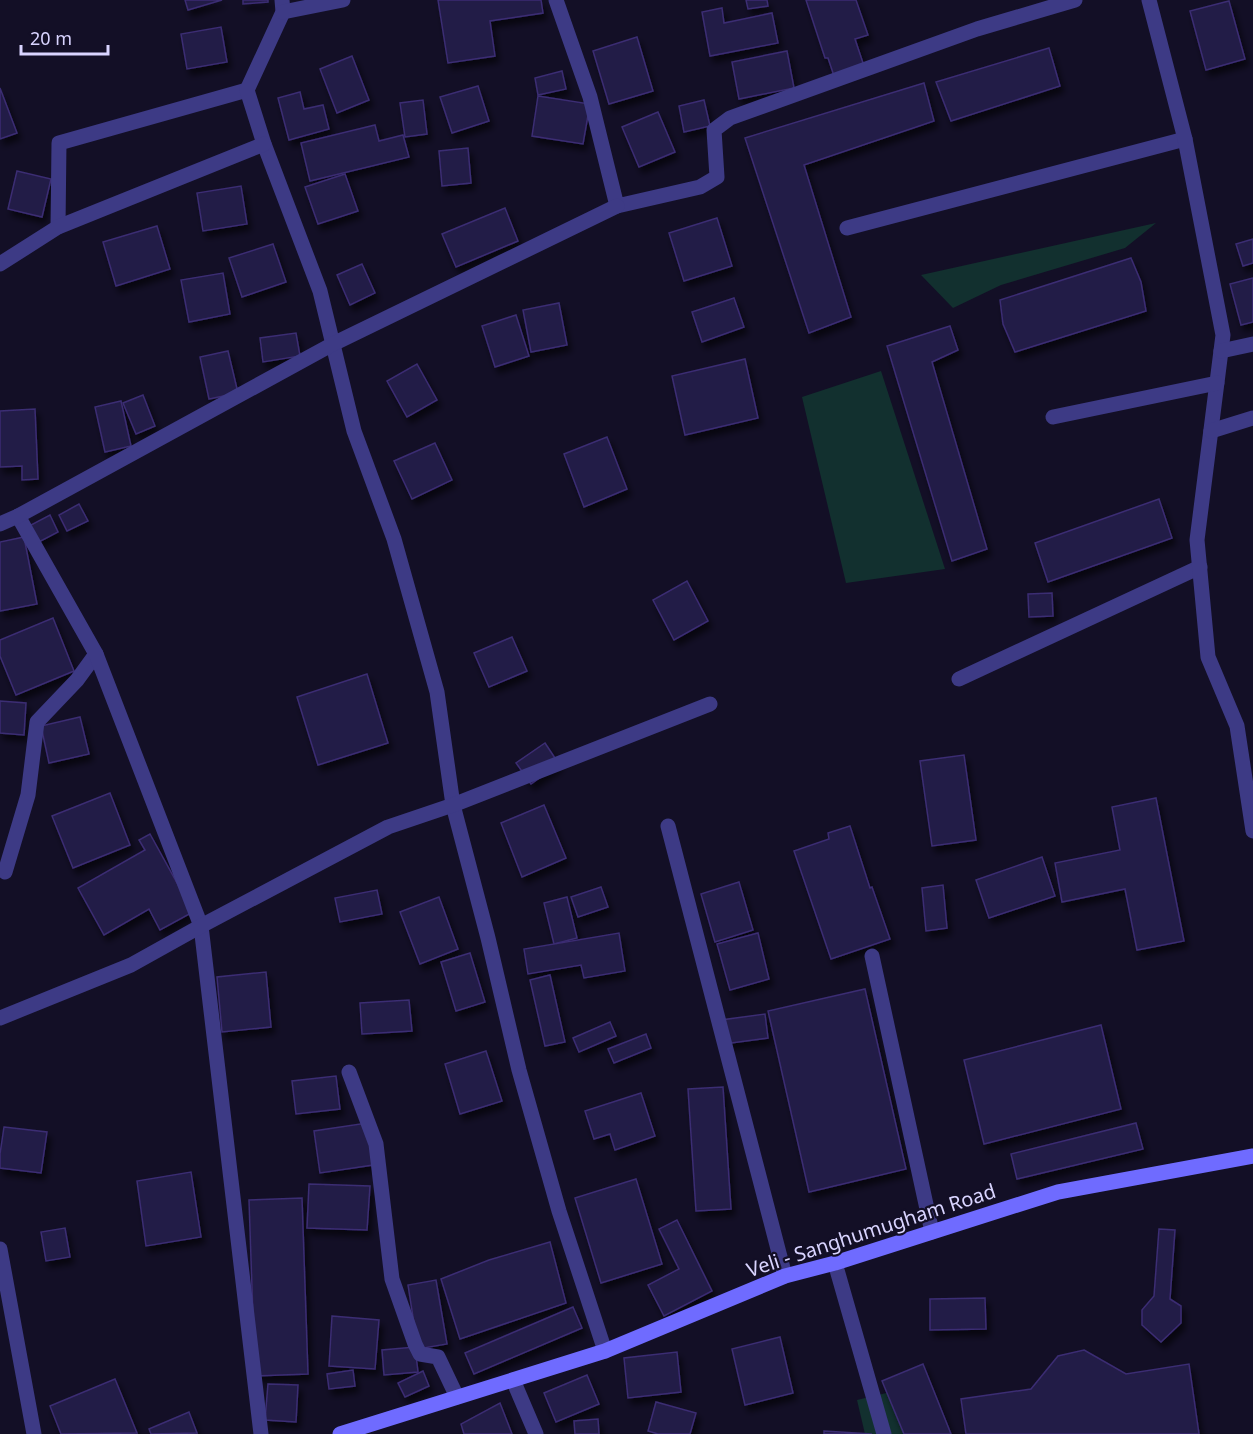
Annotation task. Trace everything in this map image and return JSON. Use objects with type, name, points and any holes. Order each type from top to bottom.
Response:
[{"type":"main road","name":"Veli - Sanghumugham Road","points":[[340,1434],[361,1431],[457,1397],[605,1351],[785,1276],[836,1263],[1058,1192],[1253,1156]]},
{"type":"street","points":[[343,0],[283,6],[247,90],[264,144],[320,291],[354,431],[394,539],[437,692],[453,805],[522,1081],[559,1211],[605,1351]]},
{"type":"street","points":[[556,0],[590,97],[617,206]]},
{"type":"street","points":[[0,524],[333,344],[617,206],[700,187],[717,177],[714,130],[730,118],[977,29],[1075,0]]},
{"type":"street","points":[[1149,0],[1185,139],[1223,335],[1197,540],[1208,657],[1237,726],[1253,831]]},
{"type":"street","points":[[58,227],[59,143],[247,90]]},
{"type":"street","points":[[847,228],[1185,139]]},
{"type":"street","points":[[0,264],[58,227],[264,144]]},
{"type":"street","points":[[1221,351],[1253,344]]},
{"type":"street","points":[[1053,417],[1217,383]]},
{"type":"street","points":[[1210,431],[1253,418]]},
{"type":"street","points":[[18,516],[96,654],[201,926],[261,1434]]},
{"type":"street","points":[[959,679],[1200,567]]},
{"type":"street","points":[[5,872],[28,795],[37,722],[77,680],[96,654]]},
{"type":"street","points":[[0,1018],[131,965],[388,827],[453,805],[710,704]]},
{"type":"street","points":[[668,826],[785,1276]]},
{"type":"street","points":[[872,956],[932,1232]]},
{"type":"street","points":[[349,1072],[376,1144],[392,1279],[420,1354],[438,1357],[457,1397]]},
{"type":"street","points":[[0,1249],[34,1434]]},
{"type":"street","points":[[836,1263],[884,1434]]},
{"type":"street","points":[[513,1380],[536,1434]]},
{"type":"green space","points":[[1156,223],[1125,248],[1001,285],[953,308],[921,275]]},
{"type":"green space","points":[[881,371],[945,569],[846,583],[802,397]]},
{"type":"green space","points":[[899,1390],[910,1434],[865,1434],[857,1400]]},
{"type":"building","points":[[185,0],[222,0],[188,10]]},
{"type":"building","points":[[243,0],[268,0],[268,2],[243,4]]},
{"type":"building","points":[[438,0],[541,0],[543,13],[490,21],[495,56],[448,63]]},
{"type":"building","points":[[746,0],[767,0],[768,6],[748,9]]},
{"type":"building","points":[[806,0],[856,0],[868,35],[855,39],[864,66],[834,76],[828,58],[825,58]]},
{"type":"building","points":[[1229,1],[1245,59],[1206,70],[1190,11]]},
{"type":"building","points":[[722,8],[724,23],[772,13],[778,43],[710,56],[702,12]]},
{"type":"building","points":[[221,27],[227,62],[187,69],[181,34]]},
{"type":"building","points":[[637,37],[653,91],[609,104],[593,51]]},
{"type":"building","points":[[1049,48],[1060,86],[951,121],[936,82]]},
{"type":"building","points":[[787,51],[794,88],[739,99],[732,62]]},
{"type":"building","points":[[352,56],[369,100],[337,113],[320,69]]},
{"type":"building","points":[[562,71],[566,89],[538,95],[535,78]]},
{"type":"building","points":[[924,83],[934,121],[804,165],[851,317],[809,333],[745,138]]},
{"type":"building","points":[[478,86],[489,121],[452,133],[440,97]]},
{"type":"building","points":[[0,88],[17,133],[0,139]]},
{"type":"building","points":[[300,92],[304,109],[323,105],[329,129],[289,140],[278,98]]},
{"type":"building","points":[[538,96],[590,104],[583,144],[532,136]]},
{"type":"building","points":[[423,100],[427,134],[405,137],[400,103]]},
{"type":"building","points":[[704,100],[710,126],[684,132],[679,106]]},
{"type":"building","points":[[658,112],[675,152],[639,167],[622,127]]},
{"type":"building","points":[[375,125],[379,141],[403,135],[409,157],[310,181],[301,143]]},
{"type":"building","points":[[468,148],[471,183],[442,186],[439,151]]},
{"type":"building","points":[[17,171],[51,179],[42,217],[8,209]]},
{"type":"building","points":[[345,174],[358,211],[318,224],[305,187]]},
{"type":"building","points":[[241,186],[247,224],[203,231],[197,193]]},
{"type":"building","points":[[505,208],[518,241],[456,267],[442,234]]},
{"type":"building","points":[[717,218],[732,266],[684,281],[669,233]]},
{"type":"building","points":[[157,226],[170,269],[116,286],[103,242]]},
{"type":"building","points":[[1253,239],[1253,263],[1243,266],[1236,244]]},
{"type":"building","points":[[273,244],[286,282],[242,297],[229,258]]},
{"type":"building","points":[[1131,258],[1141,282],[1146,311],[1015,352],[1003,324],[1000,300]]},
{"type":"building","points":[[362,264],[375,293],[350,305],[337,275]]},
{"type":"building","points":[[223,273],[230,314],[189,322],[181,280]]},
{"type":"building","points":[[1253,278],[1253,322],[1241,325],[1230,284]]},
{"type":"building","points":[[734,298],[744,327],[702,342],[692,312]]},
{"type":"building","points":[[559,303],[567,345],[531,352],[523,310]]},
{"type":"building","points":[[516,315],[529,356],[495,367],[482,326]]},
{"type":"building","points":[[950,326],[958,350],[932,362],[987,549],[952,561],[887,346]]},
{"type":"building","points":[[296,333],[300,356],[263,362],[260,338]]},
{"type":"building","points":[[228,351],[238,393],[209,399],[200,357]]},
{"type":"building","points":[[745,359],[758,418],[685,435],[672,376]]},
{"type":"building","points":[[417,364],[437,400],[407,417],[387,381]]},
{"type":"building","points":[[143,395],[155,426],[136,434],[123,403]]},
{"type":"building","points":[[121,401],[131,446],[105,452],[95,407]]},
{"type":"building","points":[[35,409],[38,479],[22,480],[22,466],[0,467],[0,411]]},
{"type":"building","points":[[607,437],[627,489],[584,507],[564,454]]},
{"type":"building","points":[[435,443],[452,480],[412,499],[394,461]]},
{"type":"building","points":[[1159,499],[1172,538],[1048,582],[1035,543]]},
{"type":"building","points":[[79,504],[88,521],[67,531],[59,515]]},
{"type":"building","points":[[50,515],[58,532],[37,543],[29,526]]},
{"type":"building","points":[[24,537],[37,604],[0,611],[0,542]]},
{"type":"building","points":[[687,581],[708,621],[674,640],[653,600]]},
{"type":"building","points":[[1052,593],[1053,616],[1029,617],[1028,594]]},
{"type":"building","points":[[53,618],[74,671],[16,695],[0,656],[0,640]]},
{"type":"building","points":[[512,637],[527,671],[489,687],[474,653]]},
{"type":"building","points":[[367,674],[388,743],[318,765],[297,697]]},
{"type":"building","points":[[0,701],[26,703],[24,735],[0,733]]},
{"type":"building","points":[[80,717],[89,754],[49,763],[41,726]]},
{"type":"building","points":[[545,743],[559,764],[531,784],[516,763]]},
{"type":"building","points":[[964,755],[976,840],[932,846],[920,761]]},
{"type":"building","points":[[110,793],[130,845],[73,868],[52,816]]},
{"type":"building","points":[[1156,798],[1184,941],[1137,950],[1125,889],[1062,902],[1055,863],[1120,850],[1112,807]]},
{"type":"building","points":[[544,805],[566,858],[522,877],[501,823]]},
{"type":"building","points":[[850,826],[870,888],[872,887],[890,939],[831,959],[794,851],[829,839],[828,833]]},
{"type":"building","points":[[150,834],[193,912],[160,930],[149,909],[104,935],[78,888],[145,850],[139,840]]},
{"type":"building","points":[[1042,857],[1055,896],[989,918],[976,880]]},
{"type":"building","points":[[739,882],[753,930],[715,942],[701,894]]},
{"type":"building","points":[[943,885],[947,928],[926,931],[922,888]]},
{"type":"building","points":[[601,887],[608,907],[578,917],[571,897]]},
{"type":"building","points":[[377,890],[382,914],[340,922],[335,898]]},
{"type":"building","points":[[439,897],[458,949],[420,964],[400,912]]},
{"type":"building","points":[[567,897],[577,938],[554,944],[544,903]]},
{"type":"building","points":[[619,933],[625,971],[584,978],[581,965],[528,974],[524,949]]},
{"type":"building","points":[[758,933],[769,979],[730,990],[717,944]]},
{"type":"building","points":[[470,953],[485,1002],[456,1011],[441,962]]},
{"type":"building","points":[[266,972],[271,1027],[222,1032],[217,977]]},
{"type":"building","points":[[550,975],[565,1042],[545,1046],[530,980]]},
{"type":"building","points":[[865,989],[906,1169],[809,1192],[768,1011]]},
{"type":"building","points":[[409,1000],[412,1031],[362,1034],[360,1003]]},
{"type":"building","points":[[765,1014],[768,1038],[724,1044],[721,1020]]},
{"type":"building","points":[[610,1022],[616,1036],[579,1052],[573,1038]]},
{"type":"building","points":[[1101,1025],[1121,1109],[984,1144],[964,1060]]},
{"type":"building","points":[[646,1034],[651,1048],[614,1063],[608,1049]]},
{"type":"building","points":[[486,1051],[502,1101],[460,1114],[445,1064]]},
{"type":"building","points":[[336,1076],[340,1109],[296,1114],[292,1081]]},
{"type":"building","points":[[723,1087],[731,1209],[696,1211],[688,1089]]},
{"type":"building","points":[[641,1093],[655,1136],[615,1150],[610,1134],[594,1139],[585,1111]]},
{"type":"building","points":[[367,1123],[373,1165],[320,1173],[314,1131]]},
{"type":"building","points":[[1136,1123],[1143,1149],[1017,1179],[1011,1154]]},
{"type":"building","points":[[4,1127],[47,1132],[41,1173],[0,1168]]},
{"type":"building","points":[[191,1172],[201,1237],[146,1246],[137,1181]]},
{"type":"building","points":[[636,1179],[662,1264],[601,1283],[575,1198]]},
{"type":"building","points":[[309,1184],[370,1186],[367,1230],[307,1228]]},
{"type":"building","points":[[302,1198],[308,1374],[255,1376],[249,1200]]},
{"type":"building","points":[[677,1220],[712,1291],[664,1316],[648,1285],[679,1269],[659,1229]]},
{"type":"building","points":[[65,1228],[70,1257],[46,1261],[41,1232]]},
{"type":"building","points":[[1159,1229],[1175,1230],[1170,1299],[1181,1306],[1181,1323],[1161,1342],[1142,1325],[1142,1310],[1154,1296]]},
{"type":"building","points":[[550,1242],[566,1303],[460,1339],[441,1279],[489,1260]]},
{"type":"building","points":[[436,1280],[447,1344],[418,1349],[408,1285]]},
{"type":"building","points":[[985,1298],[986,1329],[930,1330],[930,1299]]},
{"type":"building","points":[[573,1307],[582,1328],[474,1374],[465,1353]]},
{"type":"building","points":[[332,1316],[379,1320],[375,1369],[329,1366]]},
{"type":"building","points":[[780,1337],[793,1393],[745,1405],[732,1349]]},
{"type":"building","points":[[415,1347],[418,1372],[384,1375],[382,1350]]},
{"type":"building","points":[[1084,1350],[1126,1374],[1189,1364],[1199,1434],[966,1434],[961,1399],[1031,1389],[1058,1356]]},
{"type":"building","points":[[677,1352],[681,1392],[628,1398],[624,1358]]},
{"type":"building","points":[[923,1364],[951,1434],[904,1434],[882,1381]]},
{"type":"building","points":[[353,1370],[355,1386],[329,1389],[327,1374]]},
{"type":"building","points":[[423,1371],[429,1386],[405,1397],[398,1383]]},
{"type":"building","points":[[587,1375],[599,1404],[556,1422],[544,1393]]},
{"type":"building","points":[[115,1379],[137,1433],[61,1434],[50,1406]]},
{"type":"building","points":[[268,1384],[298,1385],[296,1422],[265,1420]]},
{"type":"building","points":[[656,1402],[696,1413],[690,1434],[658,1434],[648,1431]]},
{"type":"building","points":[[500,1403],[512,1434],[464,1434],[461,1424]]},
{"type":"building","points":[[189,1412],[197,1433],[151,1434],[149,1429]]},
{"type":"building","points":[[598,1419],[599,1434],[575,1434],[574,1421]]},
{"type":"building","points":[[824,1431],[872,1434],[824,1434]]}]
